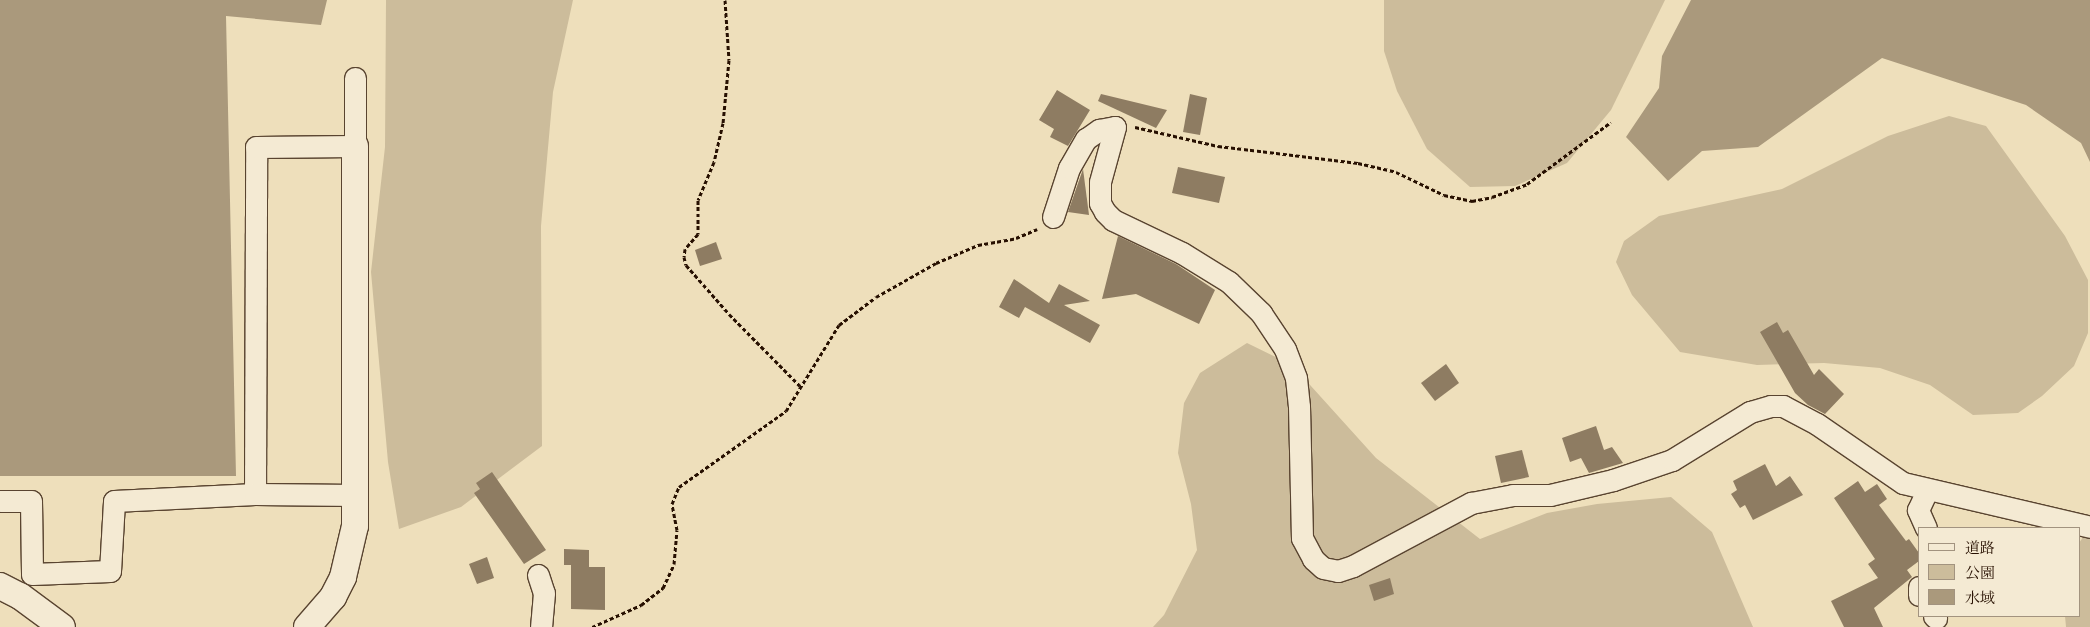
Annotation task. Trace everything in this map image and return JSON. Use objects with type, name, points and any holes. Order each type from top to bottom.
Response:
[{"type":"street","points":[[308,627],[333,597],[343,577],[355,526],[357,495],[356,78]]},
{"type":"street","points":[[1053,218],[1069,168],[1086,139],[1099,130],[1115,127],[1100,182],[1100,202],[1105,212],[1113,220],[1182,252],[1229,282],[1261,313],[1285,348],[1296,378],[1299,406],[1302,538],[1313,559],[1324,568],[1338,571],[1353,566],[1471,503],[1513,495],[1550,495],[1613,480],[1672,460],[1750,412],[1771,406],[1783,406],[1817,424],[1903,483],[1927,491],[2090,527]]},
{"type":"street","points":[[255,494],[256,146],[355,146]]},
{"type":"street","points":[[1926,527],[1918,510],[1927,491]]},
{"type":"street","points":[[18,585],[110,571],[114,501],[255,494],[357,495]]},
{"type":"street","points":[[0,501],[31,501],[18,585]]},
{"type":"street","points":[[538,575],[544,592],[541,627]]},
{"type":"street","points":[[18,585],[62,627]]},
{"type":"path","points":[[725,0],[729,60],[723,124],[714,162],[698,200],[698,234],[686,249],[684,257],[686,265],[734,320],[800,386]]},
{"type":"path","points":[[1115,127],[1141,127],[1218,146],[1272,155],[1358,163],[1396,172],[1444,195],[1472,201],[1492,197],[1526,184],[1611,122]]},
{"type":"path","points":[[592,627],[640,605],[663,588],[674,564],[677,530],[672,504],[679,487],[786,411],[839,325],[876,297],[936,263],[978,245],[1016,238],[1045,226],[1053,218]]},
{"type":"green space","points":[[386,0],[573,0],[553,92],[541,226],[542,446],[461,507],[399,529],[388,462],[371,272],[385,147]]},
{"type":"green space","points":[[1384,0],[1665,0],[1611,110],[1567,163],[1515,186],[1470,187],[1427,149],[1397,91],[1384,51]]},
{"type":"green space","points":[[1949,116],[1986,126],[2065,236],[2088,280],[2088,333],[2074,366],[2042,396],[2018,413],[1973,415],[1930,385],[1880,368],[1824,363],[1757,365],[1680,352],[1632,295],[1616,262],[1624,241],[1659,216],[1782,189],[1888,136]]},
{"type":"green space","points":[[1247,343],[1292,365],[1376,458],[1480,539],[1547,513],[1597,504],[1671,497],[1712,532],[1753,627],[1153,627],[1164,615],[1197,550],[1191,504],[1178,453],[1184,403],[1200,373]]},
{"type":"green space","points":[[2090,527],[2090,627],[2066,627],[2065,617],[2080,617],[2080,542]]},
{"type":"water","points":[[0,0],[327,0],[321,25],[226,16],[236,476],[0,476]]},
{"type":"water","points":[[1691,0],[2090,0],[2090,162],[2081,143],[2026,105],[1882,58],[1758,147],[1702,151],[1668,181],[1626,137],[1659,88],[1662,56]]},
{"type":"building","points":[[1057,90],[1090,110],[1068,146],[1050,137],[1054,129],[1039,120]]},
{"type":"building","points":[[1101,94],[1167,110],[1156,128],[1098,101]]},
{"type":"building","points":[[1190,94],[1207,98],[1200,135],[1183,132]]},
{"type":"building","points":[[1178,167],[1225,177],[1219,203],[1172,193]]},
{"type":"building","points":[[1083,169],[1089,215],[1068,212]]},
{"type":"building","points":[[1118,236],[1176,264],[1215,290],[1199,324],[1136,294],[1102,299]]},
{"type":"building","points":[[716,242],[722,259],[700,266],[695,250]]},
{"type":"building","points":[[1014,279],[1049,303],[1059,284],[1090,301],[1064,305],[1100,325],[1090,343],[1025,307],[1019,318],[999,307]]},
{"type":"building","points":[[1777,322],[1783,333],[1788,330],[1814,375],[1819,369],[1844,394],[1825,414],[1808,405],[1795,393],[1760,332]]},
{"type":"building","points":[[1446,364],[1459,383],[1435,401],[1421,383]]},
{"type":"building","points":[[1596,426],[1604,450],[1612,447],[1623,463],[1589,473],[1581,458],[1570,462],[1562,438]]},
{"type":"building","points":[[1522,450],[1529,477],[1501,483],[1495,456]]},
{"type":"building","points":[[1765,464],[1776,486],[1790,476],[1803,495],[1753,520],[1745,505],[1740,508],[1731,494],[1737,490],[1733,481]]},
{"type":"building","points":[[492,472],[546,550],[524,564],[474,493],[480,489],[476,483]]},
{"type":"building","points":[[1858,481],[1865,492],[1877,484],[1887,499],[1879,505],[1906,541],[1909,539],[1918,552],[1918,562],[1907,570],[1912,577],[1874,608],[1883,627],[1844,627],[1831,601],[1878,578],[1868,564],[1875,559],[1834,498]]},
{"type":"building","points":[[564,549],[589,550],[589,567],[605,567],[605,610],[571,609],[571,565],[564,565]]},
{"type":"building","points":[[487,557],[494,578],[477,584],[469,564]]},
{"type":"building","points":[[1390,578],[1394,594],[1374,601],[1369,585]]}]
